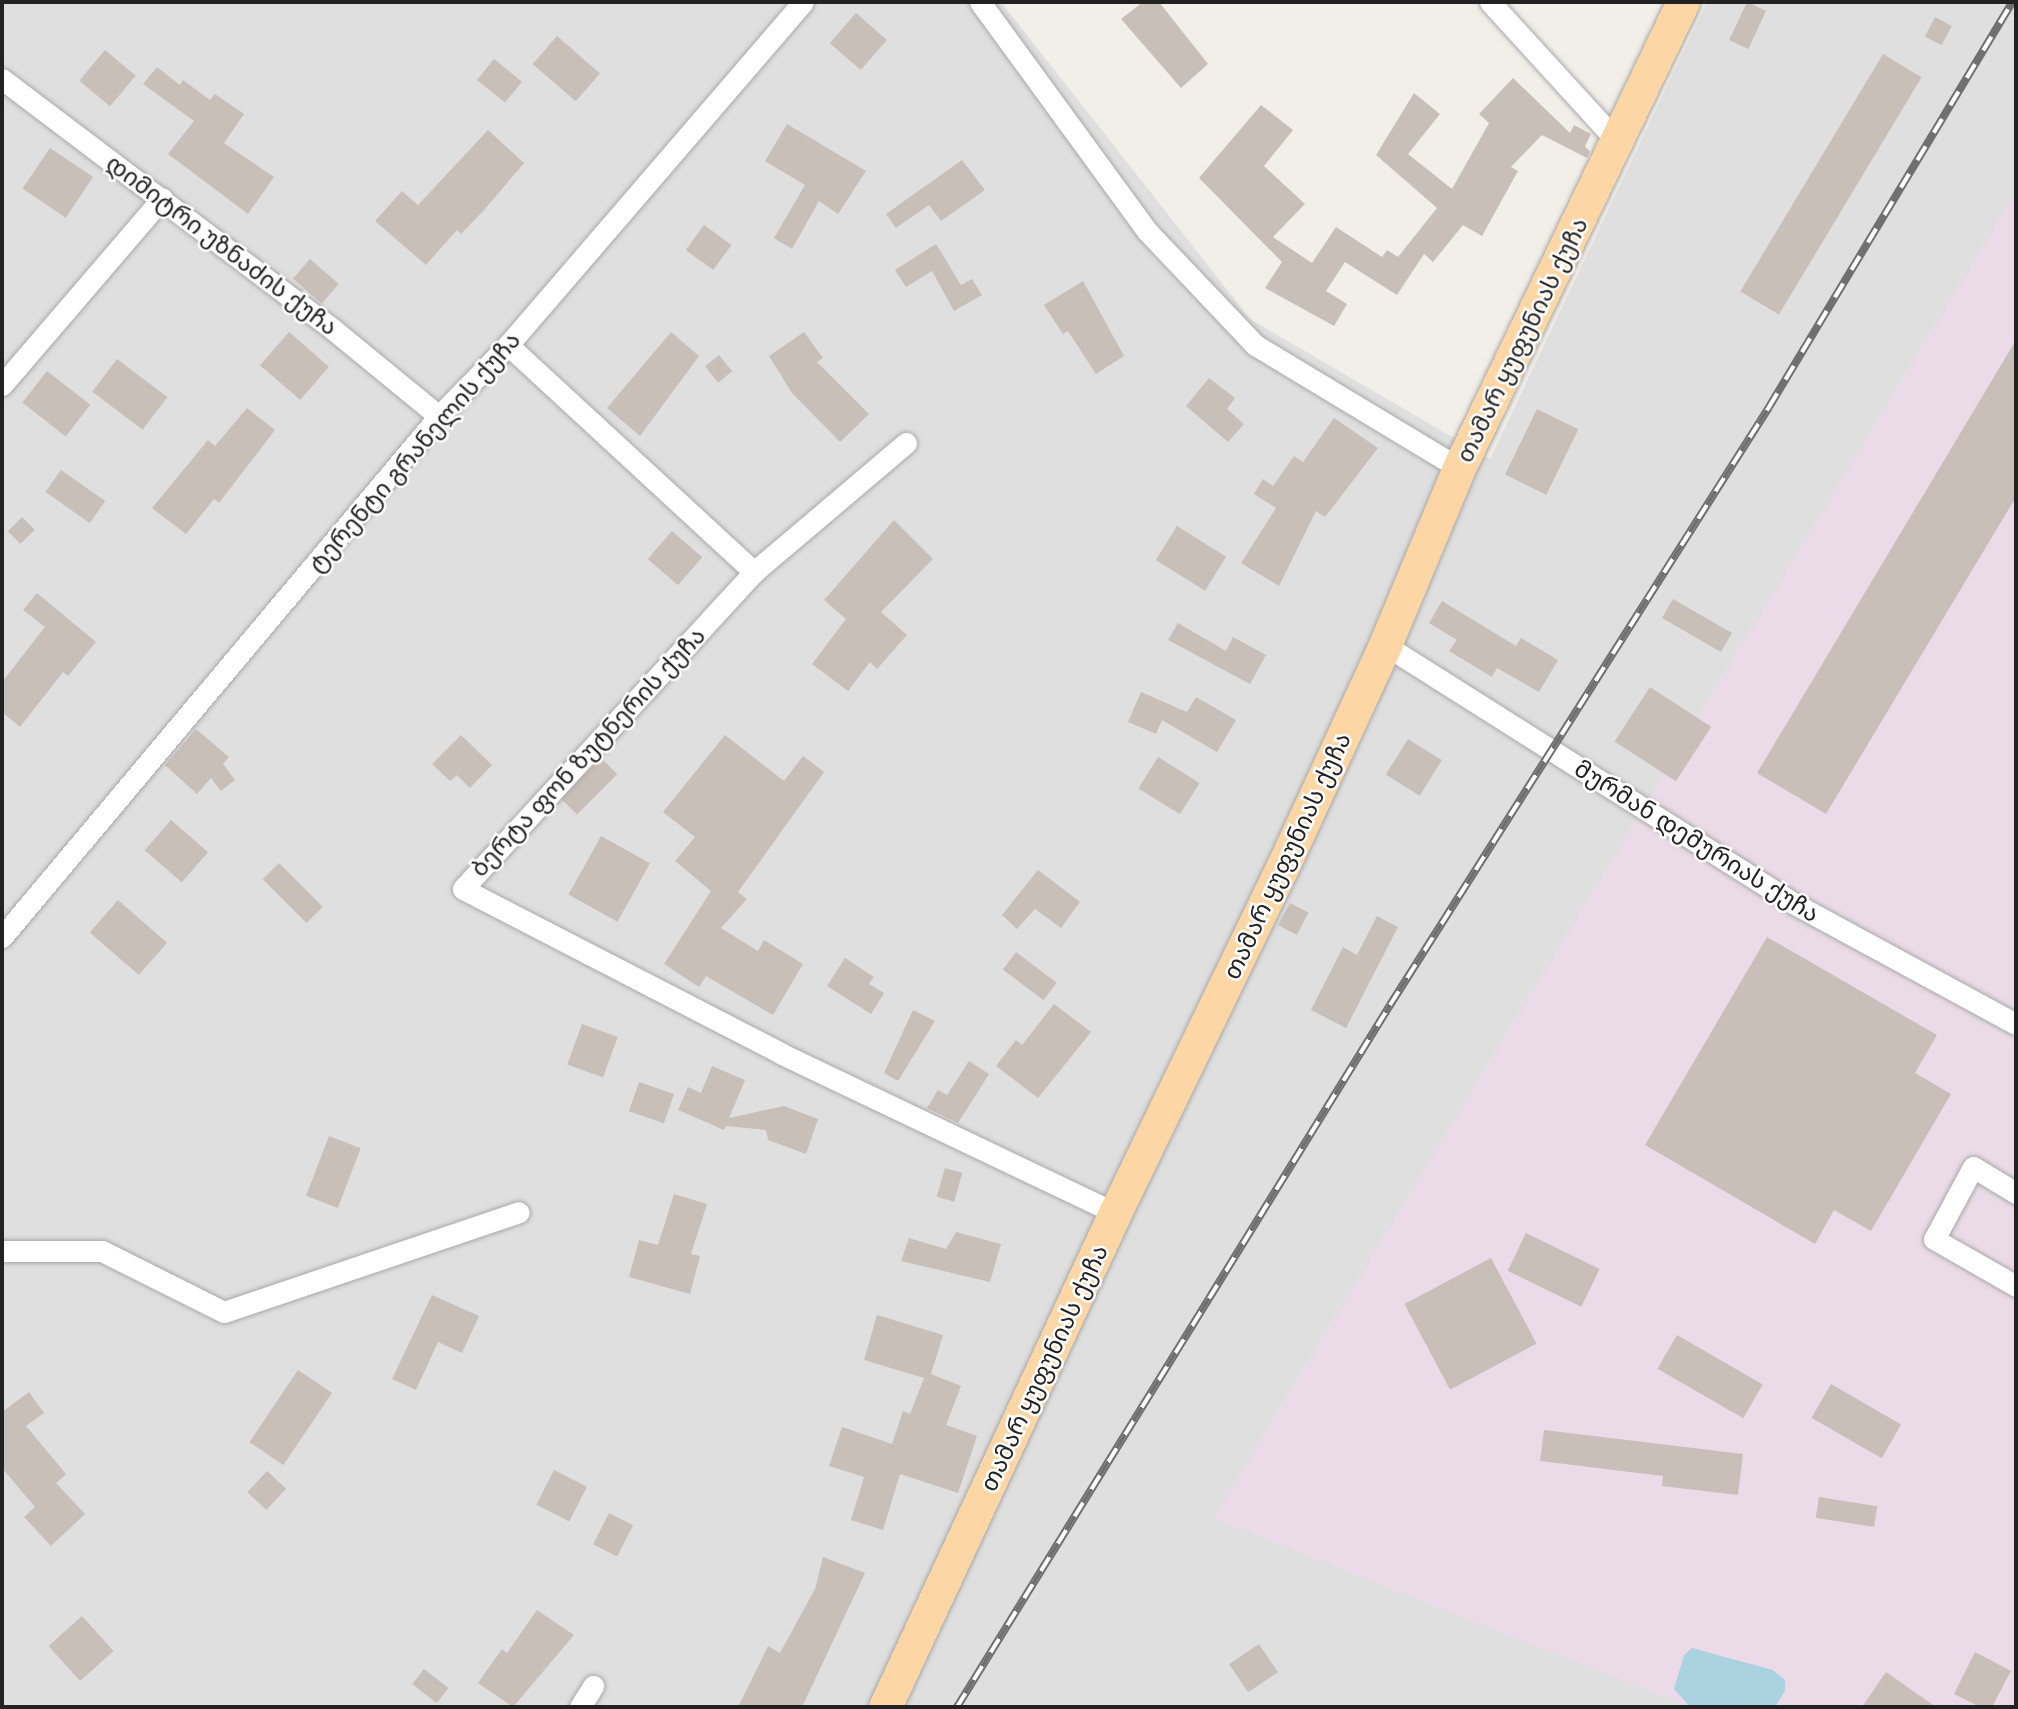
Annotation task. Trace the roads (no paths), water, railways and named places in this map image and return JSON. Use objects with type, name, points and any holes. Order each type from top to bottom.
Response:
[{"type":"main road","name":"თამარ ყუფუნიას ქუჩა","points":[[885,1707],[1115,1213],[1385,645],[1459,468],[1684,2]]},
{"type":"street","name":"ტერენტი გრანელის ქუჩა","points":[[2,937],[439,416],[508,345],[803,2]]},
{"type":"street","points":[[980,2],[1147,231],[1255,345],[1459,468]]},
{"type":"street","points":[[1490,2],[1618,142]]},
{"type":"street","name":"დიმიტრი უზნაძის ქუჩა","points":[[2,79],[162,198],[439,416]]},
{"type":"street","points":[[2,385],[162,198]]},
{"type":"street","points":[[508,345],[754,572],[906,443]]},
{"type":"street","name":"ბერტა ფონ ზუტნერის ქუჩა","points":[[754,572],[463,889],[782,1054],[1115,1213]]},
{"type":"street","name":"მურმან დემურიას ქუჩა","points":[[1385,645],[1793,903],[2016,1024]]},
{"type":"street","points":[[2016,1193],[1973,1167],[1934,1239],[2016,1286]]},
{"type":"street","points":[[2,1251],[102,1251],[224,1312],[519,1212]]},
{"type":"street","points":[[580,1707],[593,1686]]},
{"type":"water","points":[[1692,1648],[1773,1670],[1785,1680],[1785,1691],[1775,1707],[1690,1707],[1674,1689],[1684,1655]]},
{"type":"railway","points":[[957,1707],[1390,1005],[1769,407],[2012,2]]}]
